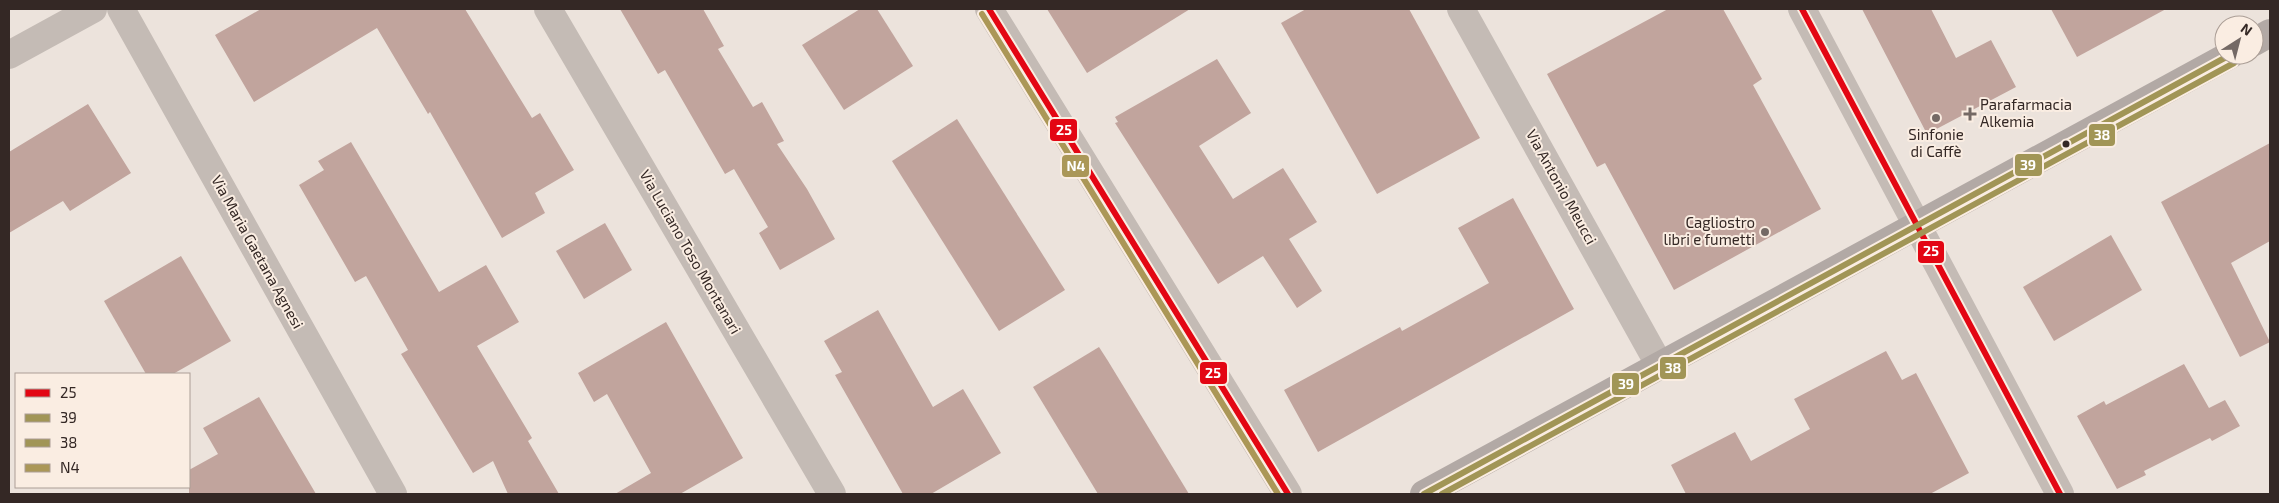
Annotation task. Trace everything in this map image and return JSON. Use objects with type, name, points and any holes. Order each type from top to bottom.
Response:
[{"type":"main road","points":[[1424,494],[2214,64]]},
{"type":"street","points":[[9,55],[93,9]]},
{"type":"street","name":"Via Maria Gaetana Agnesi","points":[[121,9],[393,494]]},
{"type":"street","name":"Via Luciano Toso Montanari","points":[[548,9],[832,494]]},
{"type":"street","points":[[989,9],[1288,494]]},
{"type":"street","name":"Via Antonio Meucci","points":[[1461,9],[1660,366]]},
{"type":"street","points":[[1802,9],[2060,494]]},
{"type":"building","points":[[261,9],[465,9],[532,118],[540,113],[574,170],[535,193],[545,213],[502,238],[430,112],[428,114],[377,28],[254,102],[215,35]]},
{"type":"building","points":[[620,9],[703,9],[724,46],[718,49],[753,107],[762,102],[784,141],[777,144],[807,189],[835,239],[780,270],[759,233],[768,227],[734,169],[725,174],[665,70],[658,74]]},
{"type":"building","points":[[860,9],[877,9],[913,66],[844,110],[802,45]]},
{"type":"building","points":[[1047,9],[1190,9],[1087,73]]},
{"type":"building","points":[[1306,9],[1409,9],[1480,138],[1377,194],[1281,23]]},
{"type":"building","points":[[1668,9],[1723,9],[1762,79],[1753,85],[1821,209],[1674,290],[1605,163],[1597,167],[1547,74]]},
{"type":"building","points":[[1862,9],[1931,9],[1956,58],[1991,40],[2016,87],[1927,134]]},
{"type":"building","points":[[2051,9],[2166,9],[2077,57]]},
{"type":"building","points":[[1217,59],[1251,113],[1199,146],[1233,199],[1283,168],[1317,222],[1289,239],[1322,291],[1297,308],[1263,256],[1218,284],[1115,123],[1118,122],[1115,117]]},
{"type":"building","points":[[88,104],[131,173],[70,211],[63,201],[9,233],[9,152]]},
{"type":"building","points":[[957,119],[1065,290],[999,331],[892,161]]},
{"type":"building","points":[[351,142],[439,292],[486,265],[519,322],[477,346],[532,438],[528,441],[559,494],[508,494],[493,461],[473,473],[401,354],[408,350],[366,276],[355,282],[299,185],[324,170],[318,161]]},
{"type":"building","points":[[2270,143],[2270,241],[2231,263],[2270,342],[2240,357],[2161,202]]},
{"type":"building","points":[[1513,198],[1574,309],[1318,452],[1284,390],[1400,327],[1402,331],[1489,283],[1458,228]]},
{"type":"building","points":[[605,223],[632,270],[584,299],[556,251]]},
{"type":"building","points":[[2111,235],[2142,290],[2054,341],[2023,287]]},
{"type":"building","points":[[181,256],[231,341],[175,373],[145,373],[104,301]]},
{"type":"building","points":[[878,310],[933,407],[963,389],[1001,453],[931,494],[903,494],[835,375],[842,372],[824,341]]},
{"type":"building","points":[[666,322],[743,458],[680,494],[615,494],[651,473],[607,394],[594,402],[578,373]]},
{"type":"building","points":[[1099,347],[1189,494],[1098,494],[1033,387]]},
{"type":"building","points":[[1886,351],[1902,380],[1916,373],[1969,473],[1930,494],[1686,494],[1671,465],[1735,432],[1751,461],[1810,429],[1794,399]]},
{"type":"building","points":[[2184,364],[2209,408],[2225,400],[2240,426],[2212,441],[2210,438],[2144,471],[2146,475],[2117,489],[2077,416],[2104,401],[2106,405]]},
{"type":"building","points":[[259,397],[316,494],[189,494],[190,469],[218,454],[203,428]]},
{"type":"transit line","name":"25","points":[[989,9],[1288,494]]},
{"type":"transit line","name":"25","points":[[1802,9],[2060,494]]},
{"type":"transit line","name":"N4","points":[[982,14],[1278,494]]},
{"type":"transit line","name":"39","points":[[1424,494],[2214,64]]},
{"type":"transit line","name":"38","points":[[1442,494],[2230,65]]},
{"type":"place","name":"Parafarmacia Alkemia","points":[[1970,114]]},
{"type":"place","name":"Sinfonie di Caffè","points":[[1936,118]]},
{"type":"place","name":"Cagliostro libri e fumetti","points":[[1765,232]]}]
